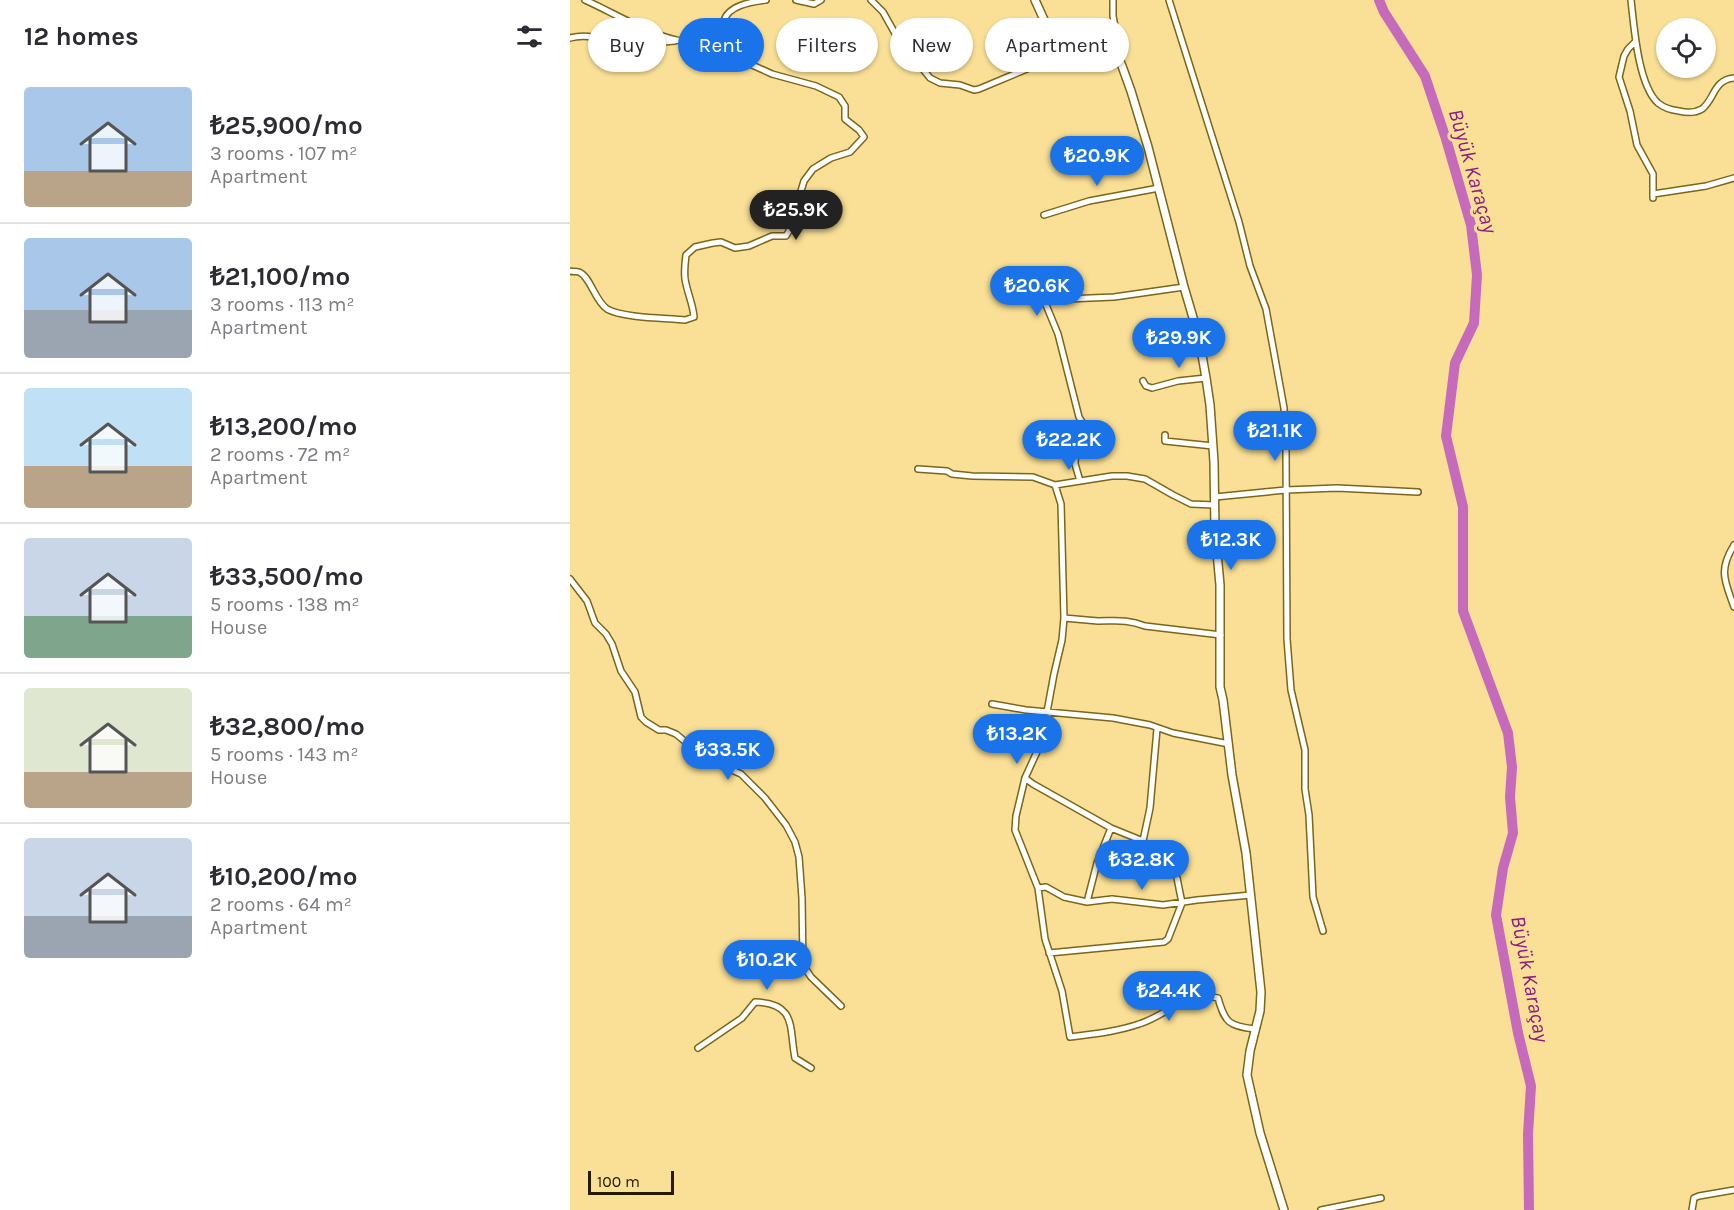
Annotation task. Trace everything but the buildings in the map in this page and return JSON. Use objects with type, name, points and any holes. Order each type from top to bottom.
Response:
[{"type":"street","points":[[585,0],[641,27],[677,41]]},
{"type":"street","points":[[725,18],[729,12],[749,3],[766,0]]},
{"type":"street","points":[[796,0],[814,4],[821,0]]},
{"type":"street","points":[[871,0],[883,12],[897,37],[930,78],[937,82],[974,90],[1019,72]]},
{"type":"street","points":[[1035,0],[1043,18]]},
{"type":"street","points":[[1113,0],[1113,18]]},
{"type":"street","points":[[1169,0],[1239,222],[1250,266],[1266,309],[1284,408],[1287,639],[1291,690],[1305,750],[1305,789],[1309,815],[1313,897],[1323,931]]},
{"type":"street","points":[[1631,0],[1635,42],[1642,69],[1656,101],[1665,108],[1696,112],[1703,108],[1718,84],[1734,78]]},
{"type":"street","points":[[570,38],[579,35],[621,42],[656,44],[677,41]]},
{"type":"street","points":[[1635,42],[1624,56],[1620,77],[1637,145],[1653,174],[1653,196],[1734,178]]},
{"type":"street","points":[[570,271],[580,272],[600,303],[608,309],[625,314],[685,320],[694,317],[684,269],[686,255],[695,247],[721,242],[735,248],[749,246],[772,236],[786,236],[804,181],[813,169],[831,158],[850,152],[864,137],[846,119],[845,106],[839,97],[816,86],[764,70]]},
{"type":"street","points":[[1124,72],[1159,188],[1199,338],[1210,405],[1215,531],[1220,585],[1220,687],[1235,798],[1246,853],[1261,992],[1260,1011],[1250,1051],[1247,1075],[1260,1133],[1284,1210]]},
{"type":"street","points":[[1044,215],[1089,201],[1159,188]]},
{"type":"street","points":[[1080,481],[1075,458],[1076,442],[1072,439],[1082,422],[1058,334],[1044,300],[1114,297],[1184,286]]},
{"type":"street","points":[[1143,381],[1146,386],[1152,388],[1178,381],[1206,378]]},
{"type":"street","points":[[1165,435],[1165,441],[1213,446]]},
{"type":"street","points":[[918,469],[972,476],[1033,477],[1056,485],[1112,476],[1135,477],[1145,479],[1191,504],[1215,505]]},
{"type":"street","points":[[1056,485],[1061,504],[1064,618],[1062,640],[1047,712],[1049,722],[1025,778],[1015,830],[1038,888],[1049,953],[1062,991],[1070,1037],[1113,1032],[1143,1023],[1191,998],[1208,995],[1218,998],[1223,1016],[1231,1023],[1239,1027],[1255,1029]]},
{"type":"street","points":[[1215,497],[1337,488],[1418,492]]},
{"type":"street","points":[[1734,545],[1723,572],[1734,607]]},
{"type":"street","points":[[570,579],[587,601],[595,623],[612,644],[621,671],[635,692],[641,717],[659,730],[676,734],[705,758],[741,774],[765,798],[786,825],[795,842],[799,857],[803,965],[811,977],[841,1006]]},
{"type":"street","points":[[1064,618],[1100,621],[1119,619],[1134,621],[1145,626],[1197,634],[1221,635]]},
{"type":"street","points":[[993,704],[1113,718],[1229,744]]},
{"type":"street","points":[[1025,778],[1111,828],[1143,841],[1150,808],[1157,729]]},
{"type":"street","points":[[1087,902],[1097,862],[1111,828]]},
{"type":"street","points":[[1049,953],[1164,942],[1168,939],[1182,903],[1177,878]]},
{"type":"street","points":[[1038,888],[1046,887],[1064,897],[1087,902],[1112,899],[1162,904],[1251,895]]},
{"type":"street","points":[[698,1048],[742,1018],[755,1002],[769,1002],[786,1013],[790,1021],[795,1058],[811,1068]]},
{"type":"street","points":[[1692,1210],[1694,1198],[1734,1190]]},
{"type":"street","points":[[1321,1210],[1381,1198]]},
{"type":"waterway","name":"Büyük Karaçay","points":[[1379,0],[1384,12],[1425,76],[1471,225],[1477,275],[1474,323],[1455,363],[1446,436],[1463,507],[1463,611],[1508,733],[1512,767],[1510,797],[1513,833],[1503,868],[1496,915],[1518,1033],[1531,1086],[1528,1134],[1529,1210]]}]
